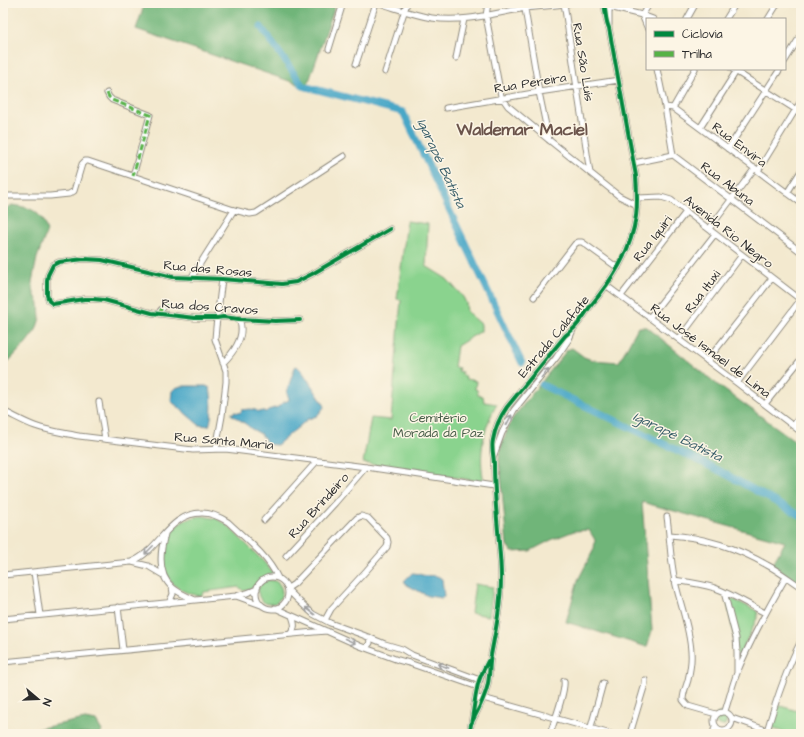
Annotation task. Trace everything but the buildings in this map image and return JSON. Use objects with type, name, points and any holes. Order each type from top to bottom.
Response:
[{"type":"street","points":[[329,49],[343,3]]},
{"type":"street","points":[[356,64],[377,3],[420,16],[446,19],[464,19],[486,16],[526,6],[565,3]]},
{"type":"street","points":[[385,72],[407,3]]},
{"type":"street","points":[[488,3],[486,16],[502,98],[508,106],[619,196],[637,205]]},
{"type":"street","name":"Rua São Luís","points":[[565,3],[590,173]]},
{"type":"street","points":[[642,15],[650,3]]},
{"type":"street","points":[[688,18],[696,3]]},
{"type":"street","points":[[727,18],[736,3]]},
{"type":"street","points":[[769,18],[778,3]]},
{"type":"street","points":[[607,5],[650,18]]},
{"type":"street","name":"Estrada Calafate","points":[[494,456],[502,433],[512,414],[556,358],[569,339],[573,330],[607,286],[618,268],[633,229],[638,198],[636,176],[609,28],[607,5]]},
{"type":"street","points":[[526,6],[539,92],[549,140]]},
{"type":"street","points":[[642,15],[646,25]]},
{"type":"street","points":[[456,58],[464,19]]},
{"type":"street","points":[[786,59],[801,36]]},
{"type":"street","points":[[634,163],[673,155],[657,70]]},
{"type":"street","points":[[665,108],[673,108],[694,70]]},
{"type":"street","points":[[700,128],[735,70],[801,113]]},
{"type":"street","points":[[728,149],[779,70]]},
{"type":"street","name":"Rua Pereira","points":[[446,108],[619,80]]},
{"type":"street","points":[[107,93],[112,100],[150,115],[133,176]]},
{"type":"street","points":[[709,229],[756,170],[801,101]]},
{"type":"street","name":"Rua Envira","points":[[673,108],[801,203]]},
{"type":"street","name":"Rua Abuna","points":[[673,155],[801,252]]},
{"type":"street","points":[[3,196],[50,196],[69,194],[74,191],[81,167],[85,161],[93,162],[234,210],[250,214],[256,213],[344,156]]},
{"type":"street","points":[[787,193],[801,171]]},
{"type":"street","name":"Avenida Rio Negro","points":[[638,198],[661,197],[671,200],[801,299]]},
{"type":"street","points":[[190,278],[234,210]]},
{"type":"street","name":"Rua Iquiri","points":[[621,296],[686,212]]},
{"type":"street","name":"Rua das Rosas","points":[[50,303],[47,295],[48,275],[55,264],[66,261],[92,259],[102,260],[165,276],[282,284],[291,283],[312,274],[390,229]]},
{"type":"street","points":[[649,318],[715,234]]},
{"type":"street","points":[[534,297],[578,242],[582,242],[618,268]]},
{"type":"street","name":"Rua Ituxi","points":[[679,339],[742,255]]},
{"type":"street","points":[[707,361],[772,278]]},
{"type":"street","points":[[216,449],[226,388],[226,371],[215,339],[216,318],[222,279]]},
{"type":"street","name":"Rua José Ismael de Lima","points":[[607,286],[801,432]]},
{"type":"street","name":"Rua dos Cravos","points":[[50,303],[53,304],[84,299],[104,300],[142,311],[195,318],[223,317],[275,321],[300,320]]},
{"type":"street","points":[[737,383],[801,299]]},
{"type":"street","points":[[159,314],[159,311],[166,304]]},
{"type":"street","points":[[223,363],[236,347],[240,336],[241,325],[239,319]]},
{"type":"street","name":"Estrada Calafate","points":[[472,722],[483,698],[489,679],[490,658],[499,613],[501,594],[494,486],[494,456],[492,444],[498,423],[507,407],[565,336],[573,330]]},
{"type":"street","points":[[765,404],[801,359]]},
{"type":"street","points":[[99,402],[105,439]]},
{"type":"street","name":"Rua Santa Maria","points":[[3,411],[26,423],[61,433],[193,450],[234,450],[366,467],[494,486]]},
{"type":"street","points":[[793,426],[801,415]]},
{"type":"street","points":[[264,520],[316,461]]},
{"type":"street","name":"Rua Brindeiro","points":[[286,556],[366,467]]},
{"type":"street","points":[[131,562],[142,556],[178,521],[190,515],[204,513],[220,517],[228,522],[262,554],[278,578]]},
{"type":"street","points":[[236,596],[269,609],[282,606],[286,600],[288,589],[357,518],[361,516],[368,518],[387,538],[387,547],[331,609],[325,620]]},
{"type":"street","points":[[667,517],[670,535],[670,557],[674,580],[689,634],[691,653],[688,680],[683,694],[683,700],[688,706],[716,714],[725,712],[730,714],[732,718],[778,734]]},
{"type":"street","points":[[164,576],[161,562],[161,552],[165,534]]},
{"type":"street","points":[[670,535],[699,539],[738,551],[766,564],[801,587]]},
{"type":"street","points":[[3,575],[131,562],[155,569],[164,576],[172,587],[192,599]]},
{"type":"street","points":[[34,572],[40,615]]},
{"type":"street","points":[[261,605],[257,597],[257,588],[261,581],[272,576],[284,582],[288,589],[313,614],[325,620],[385,644],[402,648],[412,655],[481,678],[485,675],[489,679]]},
{"type":"street","points":[[725,712],[737,674],[756,631],[786,577]]},
{"type":"street","points":[[674,580],[702,584],[715,588],[766,614]]},
{"type":"street","points":[[169,603],[173,594],[172,587]]},
{"type":"street","points":[[3,619],[169,603],[192,599],[236,596],[257,588]]},
{"type":"street","points":[[724,592],[736,638],[737,674]]},
{"type":"street","points":[[118,608],[123,650]]},
{"type":"street","points":[[276,608],[366,648],[478,687]]},
{"type":"street","points":[[290,634],[294,630],[295,625],[292,616]]},
{"type":"street","points":[[3,662],[327,631]]},
{"type":"street","points":[[366,648],[370,643],[369,637]]},
{"type":"street","points":[[767,731],[785,674],[801,641]]},
{"type":"street","points":[[394,658],[394,651],[397,648]]},
{"type":"street","name":"Estrada Calafate","points":[[469,734],[478,687],[490,658]]},
{"type":"street","points":[[630,734],[645,680]]},
{"type":"street","points":[[550,734],[563,690],[564,681]]},
{"type":"street","points":[[590,731],[604,683]]},
{"type":"street","points":[[476,696],[478,698],[483,698],[555,718],[590,731],[611,734]]},
{"type":"street","points":[[713,734],[715,726],[713,721],[716,714]]},
{"type":"street","points":[[715,726],[724,732],[731,725],[732,718]]},
{"type":"green space","points":[[145,3],[336,3],[307,87],[136,29]]},
{"type":"green space","points":[[12,205],[25,207],[34,211],[41,218],[47,231],[37,258],[32,282],[34,293],[39,304],[40,318],[36,330],[9,361],[3,363],[3,210]]},
{"type":"green space","name":"Cemitério Morada da Paz","points":[[407,221],[428,224],[426,266],[447,279],[463,297],[466,303],[467,312],[481,324],[481,331],[457,346],[454,367],[459,368],[458,371],[462,372],[462,375],[466,376],[465,379],[476,381],[475,389],[477,390],[478,395],[483,396],[484,402],[497,404],[488,423],[483,442],[482,472],[484,482],[363,463],[371,418],[391,420],[401,300],[397,299]]},
{"type":"green space","points":[[638,327],[647,327],[719,386],[801,445],[801,574],[796,581],[772,565],[785,542],[642,502],[652,630],[647,647],[566,622],[578,580],[594,549],[595,540],[589,530],[574,531],[551,540],[530,551],[512,552],[507,545],[499,458],[502,443],[512,419],[567,350],[572,348],[584,357],[592,360],[619,362]]},
{"type":"green space","points":[[203,516],[217,519],[226,524],[274,574],[265,577],[252,588],[243,591],[239,587],[204,592],[201,596],[185,592],[178,588],[167,577],[164,570],[163,553],[165,542],[176,526],[191,518]]},
{"type":"green space","points":[[270,580],[279,583],[282,592],[279,601],[270,604],[261,601],[258,592],[261,583]]},
{"type":"green space","points":[[475,584],[493,587],[489,616],[471,613]]},
{"type":"green space","points":[[729,598],[757,611],[758,616],[738,659],[727,600]]},
{"type":"green space","points":[[777,705],[801,712],[801,734],[792,734],[770,728]]},
{"type":"green space","points":[[718,713],[727,715],[727,721],[724,726],[718,725],[715,722],[715,718]]},
{"type":"green space","points":[[85,719],[96,721],[102,731],[100,734],[27,734],[41,728]]},
{"type":"water","points":[[297,366],[302,371],[325,406],[317,416],[308,419],[277,445],[265,444],[266,441],[261,434],[231,414],[235,412],[240,413],[242,410],[249,409],[259,412],[266,412],[289,400],[287,394],[288,389],[295,367]]},
{"type":"water","points":[[182,386],[206,386],[210,388],[212,407],[209,426],[199,425],[171,401],[172,391],[175,388]]},
{"type":"water","points":[[412,573],[425,576],[435,576],[442,579],[444,596],[442,598],[428,596],[407,585],[404,581]]},
{"type":"waterway","name":"Igarapé Batista","points":[[261,27],[303,86],[403,112],[522,363]]},
{"type":"waterway","name":"Igarapé Batista","points":[[542,385],[722,472],[801,516]]},
{"type":"marked path","points":[[107,93],[112,100],[150,115],[133,176]]},
{"type":"marked path","points":[[159,314],[166,304]]},
{"type":"cycle path","points":[[472,722],[486,693],[500,597],[501,565],[492,446],[495,431],[507,407],[565,336],[577,325],[613,276],[630,242],[636,216],[636,176],[604,3]]},
{"type":"cycle path","points":[[300,320],[275,321],[223,317],[195,318],[152,313],[104,300],[93,299],[53,304],[49,301],[47,295],[47,280],[53,265],[59,262],[84,259],[102,260],[173,277],[282,284],[296,282],[390,229]]},
{"type":"cycle path","points":[[469,734],[478,684],[488,661]]},
{"type":"district","name":"Waldemar Maciel","points":[[522,129]]}]
